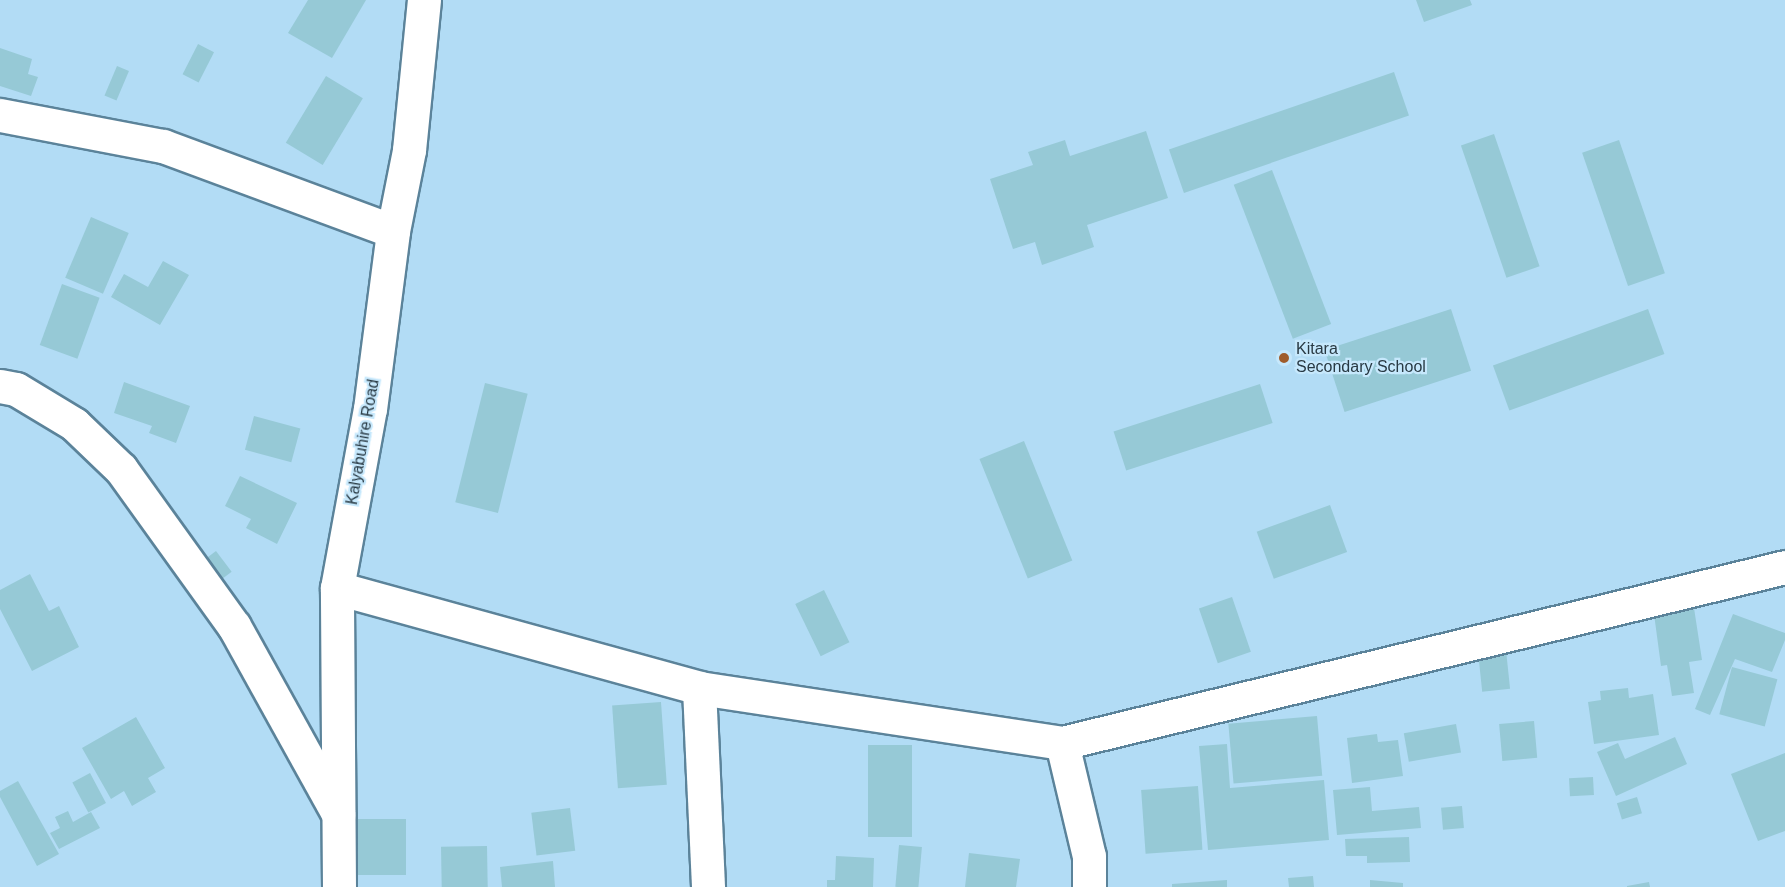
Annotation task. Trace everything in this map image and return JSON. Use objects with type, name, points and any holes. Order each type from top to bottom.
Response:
[{"type":"street","name":"Kalyabuhire Road","points":[[339,887],[337,588],[370,409],[393,231],[410,150],[424,0]]},
{"type":"street","points":[[0,115],[163,146],[393,231]]},
{"type":"street","points":[[0,386],[16,389],[74,424],[121,469],[234,626],[340,818]]},
{"type":"street","points":[[337,588],[699,688],[1062,743],[1785,567]]},
{"type":"street","points":[[699,688],[708,887]]},
{"type":"street","points":[[1062,743],[1089,856],[1089,887]]},
{"type":"building","points":[[308,0],[366,0],[332,58],[288,33]]},
{"type":"building","points":[[1416,0],[1470,0],[1472,5],[1424,22]]},
{"type":"building","points":[[198,44],[214,52],[199,82],[183,74]]},
{"type":"building","points":[[0,48],[32,59],[28,74],[38,77],[31,96],[0,86]]},
{"type":"building","points":[[117,66],[129,71],[116,101],[104,95]]},
{"type":"building","points":[[1394,72],[1409,115],[1184,193],[1169,149]]},
{"type":"building","points":[[326,76],[363,98],[323,165],[286,143]]},
{"type":"building","points":[[1146,131],[1168,198],[1087,225],[1094,247],[1042,265],[1035,242],[1013,249],[990,179],[1033,165],[1028,152],[1065,140],[1070,156]]},
{"type":"building","points":[[1494,134],[1540,266],[1506,278],[1461,145]]},
{"type":"building","points":[[1619,140],[1665,273],[1628,286],[1582,153]]},
{"type":"building","points":[[1272,170],[1331,324],[1293,339],[1234,185]]},
{"type":"building","points":[[91,217],[129,233],[103,294],[65,278]]},
{"type":"building","points":[[163,261],[189,275],[160,325],[111,297],[124,274],[148,287]]},
{"type":"building","points":[[62,284],[100,298],[77,359],[40,345]]},
{"type":"building","points":[[1451,309],[1471,371],[1345,412],[1325,350]]},
{"type":"building","points":[[1648,309],[1664,354],[1509,411],[1493,365]]},
{"type":"building","points":[[124,382],[190,406],[176,443],[149,433],[152,426],[114,413]]},
{"type":"building","points":[[485,383],[528,394],[498,513],[455,502]]},
{"type":"building","points":[[1260,384],[1273,423],[1126,471],[1114,432]]},
{"type":"building","points":[[254,416],[300,428],[291,462],[245,450]]},
{"type":"building","points":[[1024,441],[1072,561],[1028,579],[979,459]]},
{"type":"building","points":[[240,476],[297,503],[277,544],[246,528],[251,519],[225,506]]},
{"type":"building","points":[[1330,505],[1347,552],[1274,579],[1257,532]]},
{"type":"building","points":[[216,551],[232,572],[216,584],[200,563]]},
{"type":"building","points":[[30,574],[49,611],[59,606],[79,647],[32,671],[0,609],[0,590]]},
{"type":"building","points":[[824,590],[849,642],[821,656],[795,604]]},
{"type":"building","points":[[1232,597],[1251,652],[1218,663],[1199,608]]},
{"type":"building","points":[[1694,608],[1702,660],[1689,662],[1694,693],[1672,696],[1667,665],[1661,666],[1654,614]]},
{"type":"building","points":[[1733,614],[1785,633],[1785,640],[1772,672],[1735,659],[1710,715],[1695,709]]},
{"type":"building","points":[[1506,650],[1510,689],[1482,692],[1478,653]]},
{"type":"building","points":[[1732,667],[1777,679],[1765,726],[1719,714]]},
{"type":"building","points":[[1628,688],[1629,698],[1653,694],[1659,735],[1594,744],[1588,702],[1601,700],[1600,691]]},
{"type":"building","points":[[661,702],[667,785],[618,788],[612,705]]},
{"type":"building","points":[[1317,716],[1322,776],[1234,784],[1228,724]]},
{"type":"building","points":[[136,717],[165,768],[148,778],[156,792],[132,806],[124,791],[111,799],[82,748]]},
{"type":"building","points":[[1534,721],[1537,758],[1502,761],[1499,724]]},
{"type":"building","points":[[1456,724],[1461,753],[1409,762],[1404,733]]},
{"type":"building","points":[[1377,734],[1378,742],[1398,740],[1403,776],[1352,783],[1347,738]]},
{"type":"building","points":[[1675,737],[1687,764],[1616,796],[1597,752],[1618,743],[1625,759]]},
{"type":"building","points":[[1227,744],[1230,788],[1324,780],[1329,840],[1208,850],[1199,746]]},
{"type":"building","points":[[868,745],[912,745],[912,837],[868,837]]},
{"type":"building","points":[[1785,753],[1785,831],[1758,841],[1731,774]]},
{"type":"building","points":[[90,773],[106,803],[88,812],[72,782]]},
{"type":"building","points":[[1593,777],[1594,795],[1570,796],[1569,778]]},
{"type":"building","points":[[18,781],[59,854],[37,866],[0,797],[0,791]]},
{"type":"building","points":[[1198,786],[1202,850],[1146,854],[1141,790]]},
{"type":"building","points":[[1370,787],[1372,811],[1419,807],[1421,828],[1337,835],[1333,790]]},
{"type":"building","points":[[1637,797],[1642,813],[1622,819],[1617,803]]},
{"type":"building","points":[[1462,806],[1464,828],[1443,830],[1441,808]]},
{"type":"building","points":[[570,808],[575,851],[537,855],[531,813]]},
{"type":"building","points":[[68,811],[73,822],[91,812],[100,828],[59,849],[50,833],[60,828],[55,817]]},
{"type":"building","points":[[357,819],[406,819],[406,875],[357,875]]},
{"type":"building","points":[[1409,837],[1410,862],[1367,863],[1367,856],[1346,856],[1345,839]]},
{"type":"building","points":[[899,845],[922,847],[918,887],[895,887]]},
{"type":"building","points":[[487,846],[488,887],[442,887],[441,847]]},
{"type":"building","points":[[969,853],[1020,859],[1016,887],[965,887]]},
{"type":"building","points":[[836,856],[874,858],[873,887],[827,887],[827,880],[835,880]]},
{"type":"building","points":[[553,861],[555,887],[502,887],[500,867]]},
{"type":"building","points":[[1313,876],[1314,887],[1289,887],[1288,878]]},
{"type":"building","points":[[1227,880],[1227,887],[1172,887],[1172,884]]},
{"type":"building","points":[[1370,880],[1403,883],[1403,887],[1370,887]]},
{"type":"building","points":[[1649,882],[1650,887],[1627,887],[1627,886]]},
{"type":"place","name":"Kitara Secondary School","points":[[1284,358]]}]
